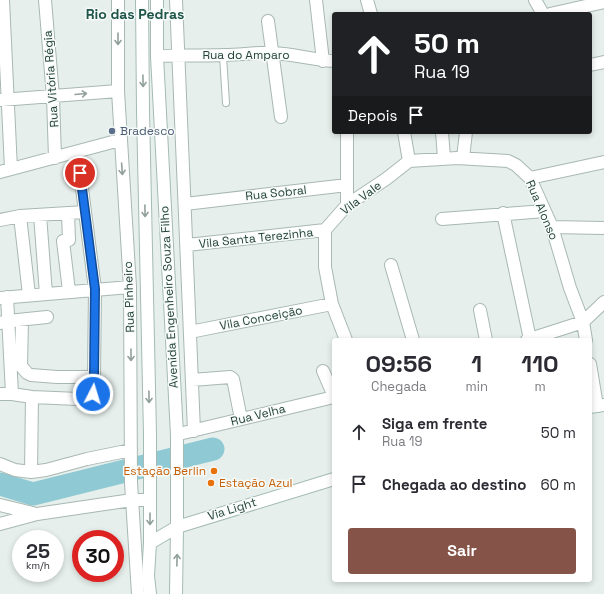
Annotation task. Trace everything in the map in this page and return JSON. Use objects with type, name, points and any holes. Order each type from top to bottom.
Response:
[{"type":"street","points":[[3,0],[6,171],[120,140]]},
{"type":"street","name":"Rua Vitória Régia","points":[[45,0],[53,97],[55,158]]},
{"type":"street","name":"Rua Pinheiro","points":[[118,0],[118,91],[120,140],[130,287],[131,483],[138,594]]},
{"type":"street","name":"Avenida Engenheiro Souza Filho","points":[[142,0],[150,434],[150,543],[148,576],[150,594]]},
{"type":"street","name":"Avenida Engenheiro Souza Filho","points":[[157,0],[157,56],[185,431],[176,491],[176,594]]},
{"type":"street","points":[[176,0],[192,380],[185,431]]},
{"type":"street","points":[[316,0],[329,61]]},
{"type":"street","points":[[367,0],[370,12]]},
{"type":"street","points":[[535,0],[542,12]]},
{"type":"street","points":[[562,12],[603,5]]},
{"type":"street","points":[[268,21],[281,117]]},
{"type":"street","name":"Rua do Amparo","points":[[157,56],[224,56],[272,53],[329,61]]},
{"type":"street","points":[[592,65],[604,62]]},
{"type":"street","points":[[4,100],[118,91]]},
{"type":"street","points":[[347,134],[347,205]]},
{"type":"street","points":[[404,134],[409,161]]},
{"type":"street","points":[[442,134],[444,158]]},
{"type":"street","points":[[463,158],[466,134]]},
{"type":"street","name":"Rua Alonso","points":[[409,161],[444,158],[508,161],[516,165],[530,178],[552,227],[570,288],[583,322],[586,338]]},
{"type":"street","name":"Vila Vale","points":[[325,230],[347,205],[386,179],[409,161]]},
{"type":"street","points":[[530,178],[604,162]]},
{"type":"street","points":[[80,173],[95,289],[93,394],[91,397],[78,405],[56,397],[32,397],[6,394],[3,297],[69,291],[95,289],[130,287]]},
{"type":"street","name":"Rua Sobral","points":[[185,204],[347,185]]},
{"type":"street","points":[[442,219],[503,213],[545,211]]},
{"type":"street","points":[[0,220],[20,216],[85,212]]},
{"type":"street","points":[[68,213],[66,241],[69,291]]},
{"type":"street","points":[[503,213],[528,338]]},
{"type":"street","points":[[40,215],[46,294]]},
{"type":"street","points":[[20,216],[29,295]]},
{"type":"street","points":[[552,227],[604,228]]},
{"type":"street","points":[[325,230],[325,267],[332,304],[345,338]]},
{"type":"street","name":"Vila Santa Terezinha","points":[[187,244],[325,230]]},
{"type":"street","points":[[391,265],[412,338]]},
{"type":"street","points":[[534,338],[583,322],[604,302]]},
{"type":"street","name":"Vila Conceição","points":[[190,332],[332,304]]},
{"type":"street","points":[[480,310],[486,338]]},
{"type":"street","points":[[4,322],[47,317]]},
{"type":"street","points":[[22,320],[22,366],[24,370],[31,375],[94,377]]},
{"type":"street","points":[[323,370],[332,392]]},
{"type":"street","points":[[592,376],[597,406]]},
{"type":"street","points":[[56,397],[57,377]]},
{"type":"street","points":[[192,380],[230,377],[233,379],[241,419]]},
{"type":"street","points":[[31,472],[32,397]]},
{"type":"street","name":"Rua Velha","points":[[185,431],[332,397]]},
{"type":"street","points":[[0,464],[15,470],[31,472],[87,460],[131,456]]},
{"type":"street","name":"Via Light","points":[[150,543],[177,527],[332,480]]},
{"type":"street","points":[[0,524],[37,514],[150,497]]},
{"type":"street","points":[[0,505],[37,514]]},
{"type":"lane","points":[[224,56],[226,104]]},
{"type":"waterway","points":[[0,484],[33,494],[213,449]]},
{"type":"place","name":"Bradesco","points":[[112,131]]},
{"type":"place","name":"Estação Berlin","points":[[214,471]]},
{"type":"place","name":"Estação Azul","points":[[211,483]]},
{"type":"district","name":"Rio das Pedras","points":[[135,14]]},
{"type":"route","points":[[80,173],[95,289],[93,394]]}]
